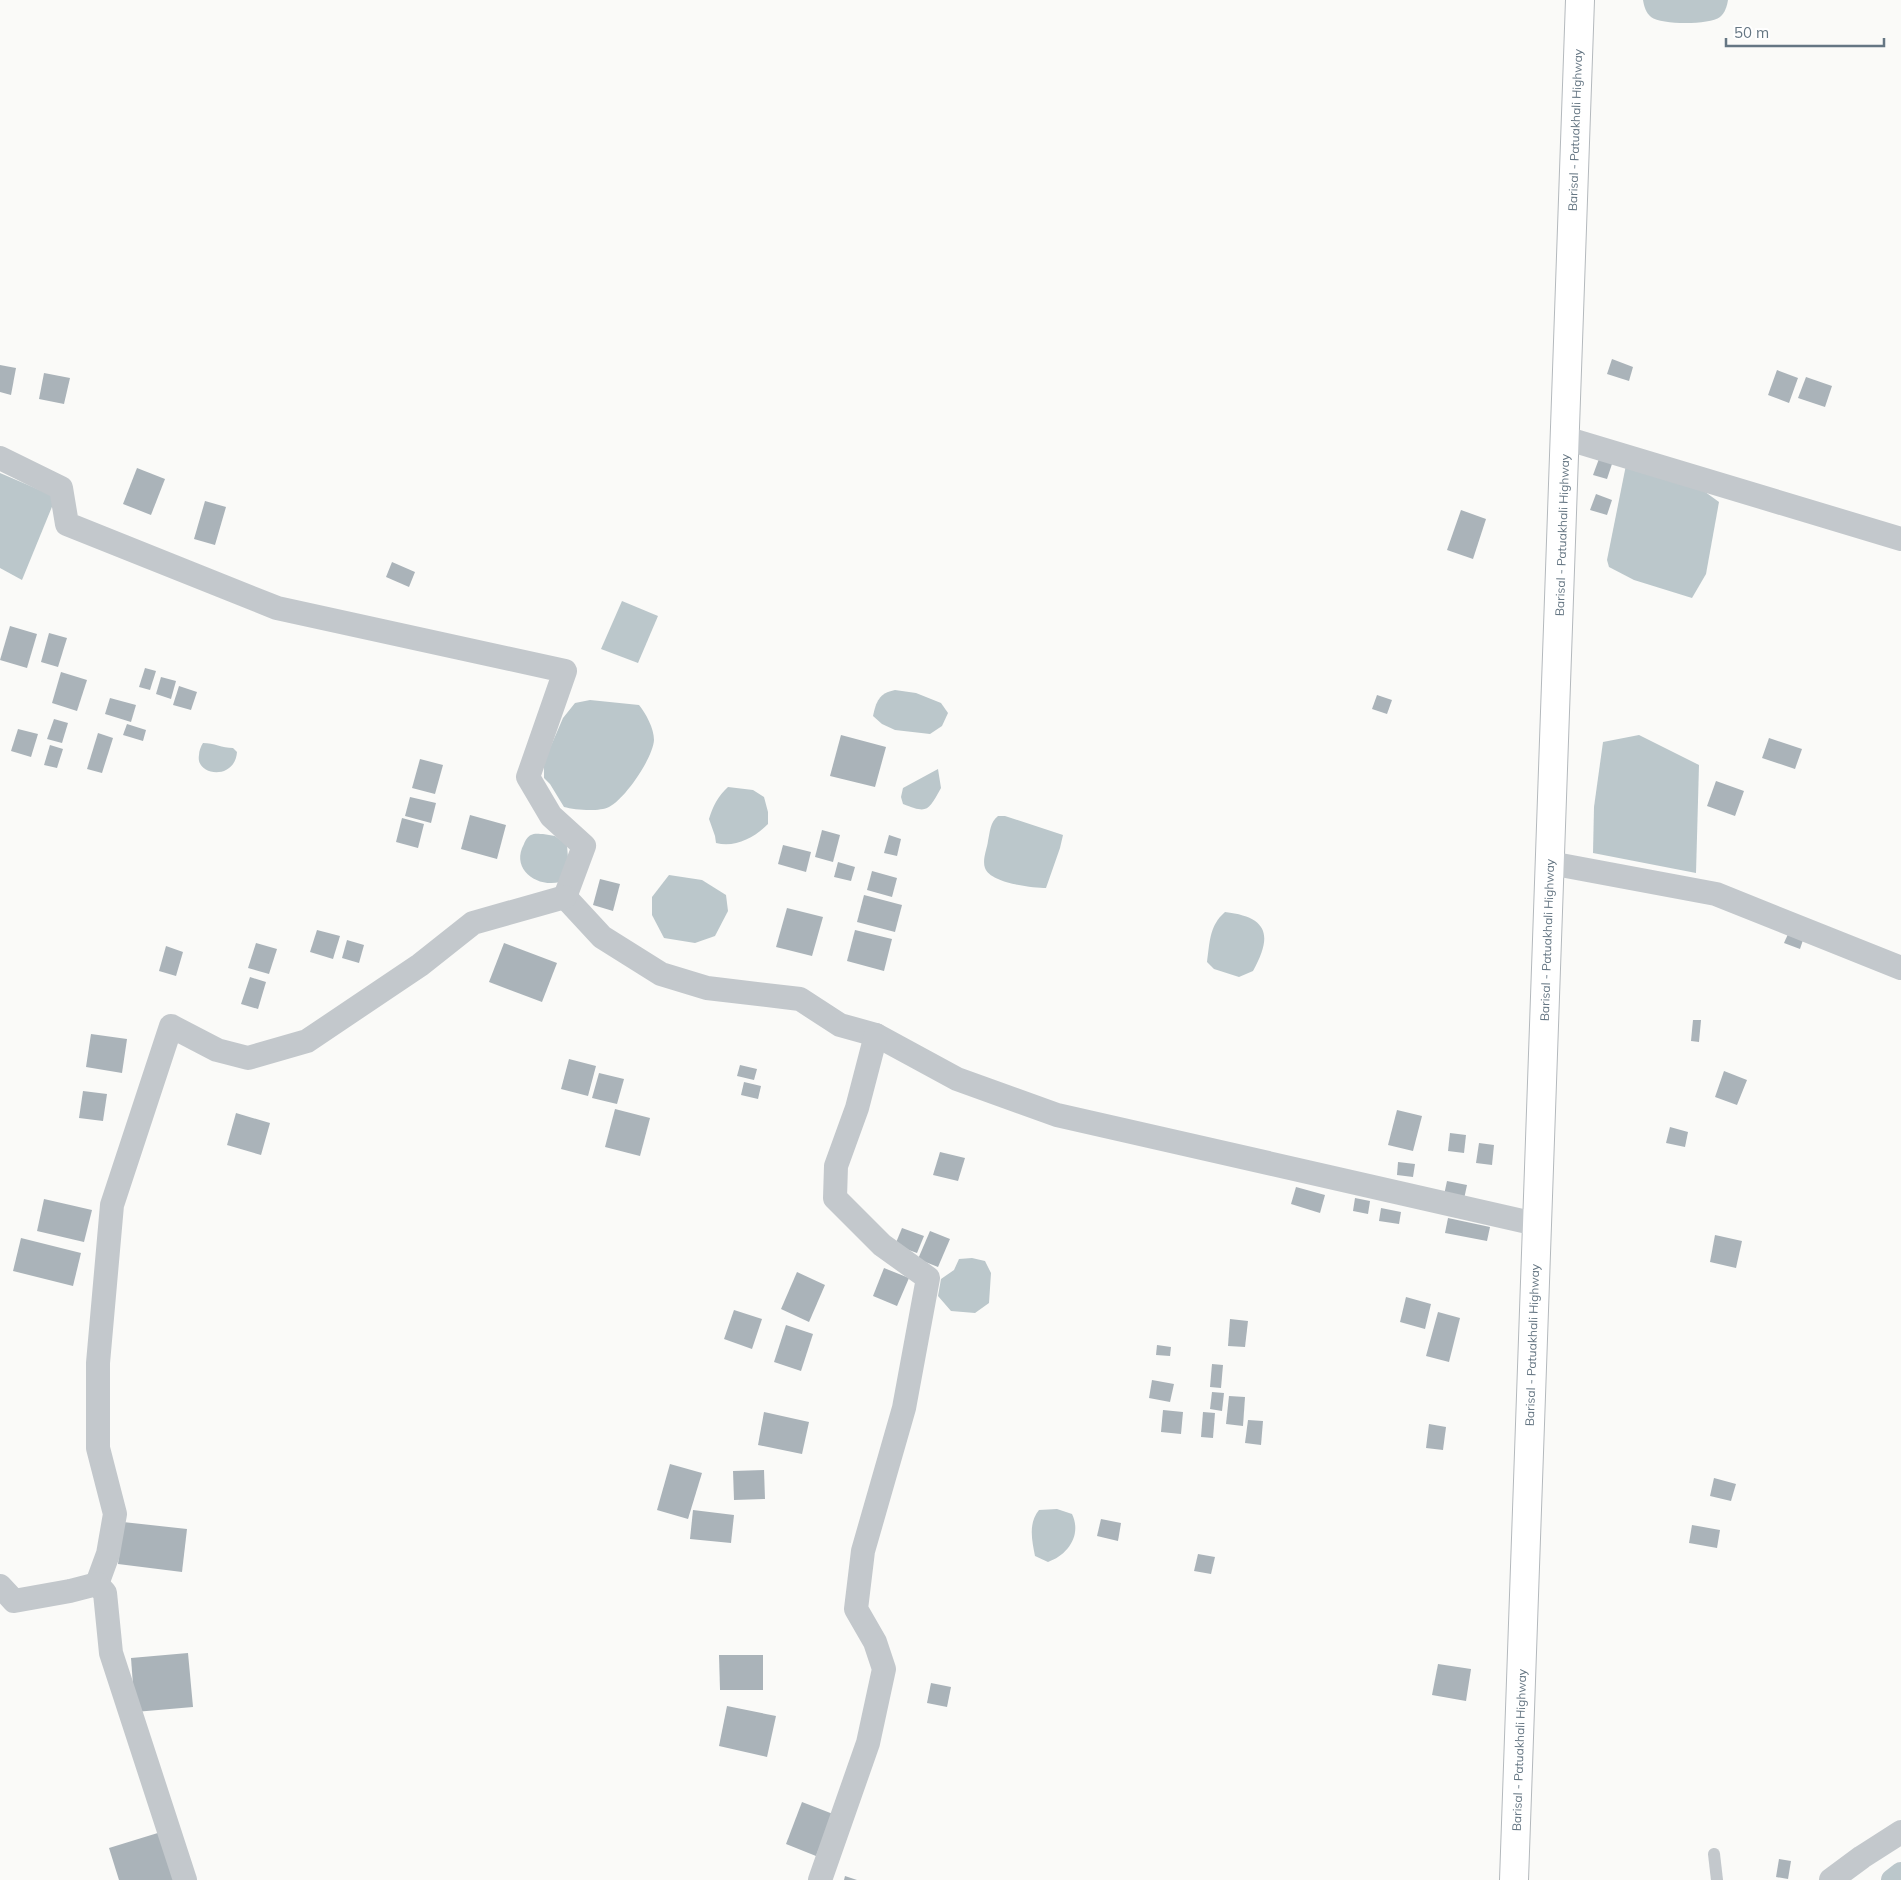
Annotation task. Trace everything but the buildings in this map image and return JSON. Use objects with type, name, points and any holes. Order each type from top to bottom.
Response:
[{"type":"highway","name":"Barisal - Patuakhali Highway","points":[[1514,1880],[1580,0]]},
{"type":"street","points":[[1565,438],[1901,539]]},
{"type":"street","points":[[0,458],[61,488],[67,524],[277,608],[565,671],[528,776],[551,816],[584,846],[565,897]]},
{"type":"street","points":[[1550,862],[1716,894],[1901,968]]},
{"type":"street","points":[[565,897],[602,937],[661,974],[708,988],[800,999],[840,1025],[876,1035],[957,1079],[1057,1115],[1536,1224]]},
{"type":"street","points":[[97,1584],[108,1554],[115,1514],[98,1448],[98,1362],[112,1205],[171,1026],[217,1050],[248,1058],[307,1041],[420,965],[473,923],[565,897]]},
{"type":"street","points":[[820,1880],[868,1743],[884,1669],[875,1642],[856,1609],[863,1551],[904,1408],[928,1278],[882,1245],[835,1198],[836,1166],[857,1108],[876,1035]]},
{"type":"street","points":[[0,1586],[14,1601],[97,1584]]},
{"type":"street","points":[[97,1584],[105,1593],[111,1653],[185,1880]]},
{"type":"street","points":[[1831,1880],[1901,1832]]},
{"type":"lane","points":[[1714,1854],[1717,1880]]},
{"type":"shaded area","points":[[1643,0],[1728,0],[1723,14],[1714,20],[1696,23],[1675,23],[1651,17],[1645,9]]},
{"type":"shaded area","points":[[1626,465],[1686,478],[1719,502],[1706,574],[1692,598],[1634,580],[1609,567],[1607,560]]},
{"type":"shaded area","points":[[0,473],[56,497],[22,580],[0,568]]},
{"type":"shaded area","points":[[622,601],[658,616],[638,663],[601,649]]},
{"type":"shaded area","points":[[895,690],[916,693],[941,703],[948,713],[942,726],[930,734],[895,730],[882,724],[873,716],[875,706],[885,693]]},
{"type":"shaded area","points":[[590,700],[639,705],[649,721],[654,740],[644,767],[623,796],[609,807],[599,810],[564,807],[550,784],[544,778],[544,762],[563,718],[575,703]]},
{"type":"shaded area","points":[[1639,735],[1699,765],[1696,873],[1593,853],[1594,807],[1603,742]]},
{"type":"shaded area","points":[[203,743],[233,748],[237,752],[235,761],[230,768],[216,772],[209,771],[203,767],[199,762],[199,752]]},
{"type":"shaded area","points":[[938,769],[941,788],[930,806],[918,809],[903,804],[901,797],[903,788]]},
{"type":"shaded area","points":[[728,787],[753,790],[764,797],[768,812],[768,824],[757,834],[744,841],[730,844],[716,843],[709,819],[716,802]]},
{"type":"shaded area","points":[[998,816],[1005,816],[1063,835],[1046,888],[1012,884],[988,873],[984,865],[984,858],[993,821]]},
{"type":"shaded area","points":[[534,834],[555,836],[567,845],[568,858],[560,882],[551,883],[535,879],[523,869],[520,861],[524,843],[528,837]]},
{"type":"shaded area","points":[[669,875],[702,880],[726,895],[728,911],[715,936],[695,943],[664,938],[652,915],[652,897]]},
{"type":"shaded area","points":[[1225,912],[1250,918],[1258,923],[1263,930],[1263,947],[1253,971],[1239,977],[1214,969],[1207,962],[1213,929]]},
{"type":"shaded area","points":[[972,1258],[985,1261],[991,1273],[989,1303],[975,1313],[951,1311],[938,1296],[941,1279],[954,1270],[959,1259]]},
{"type":"shaded area","points":[[1057,1509],[1072,1514],[1075,1522],[1074,1537],[1062,1554],[1048,1562],[1035,1556],[1032,1526],[1039,1510]]},
{"type":"waterway","points":[[1892,1880],[1901,1873]]}]
